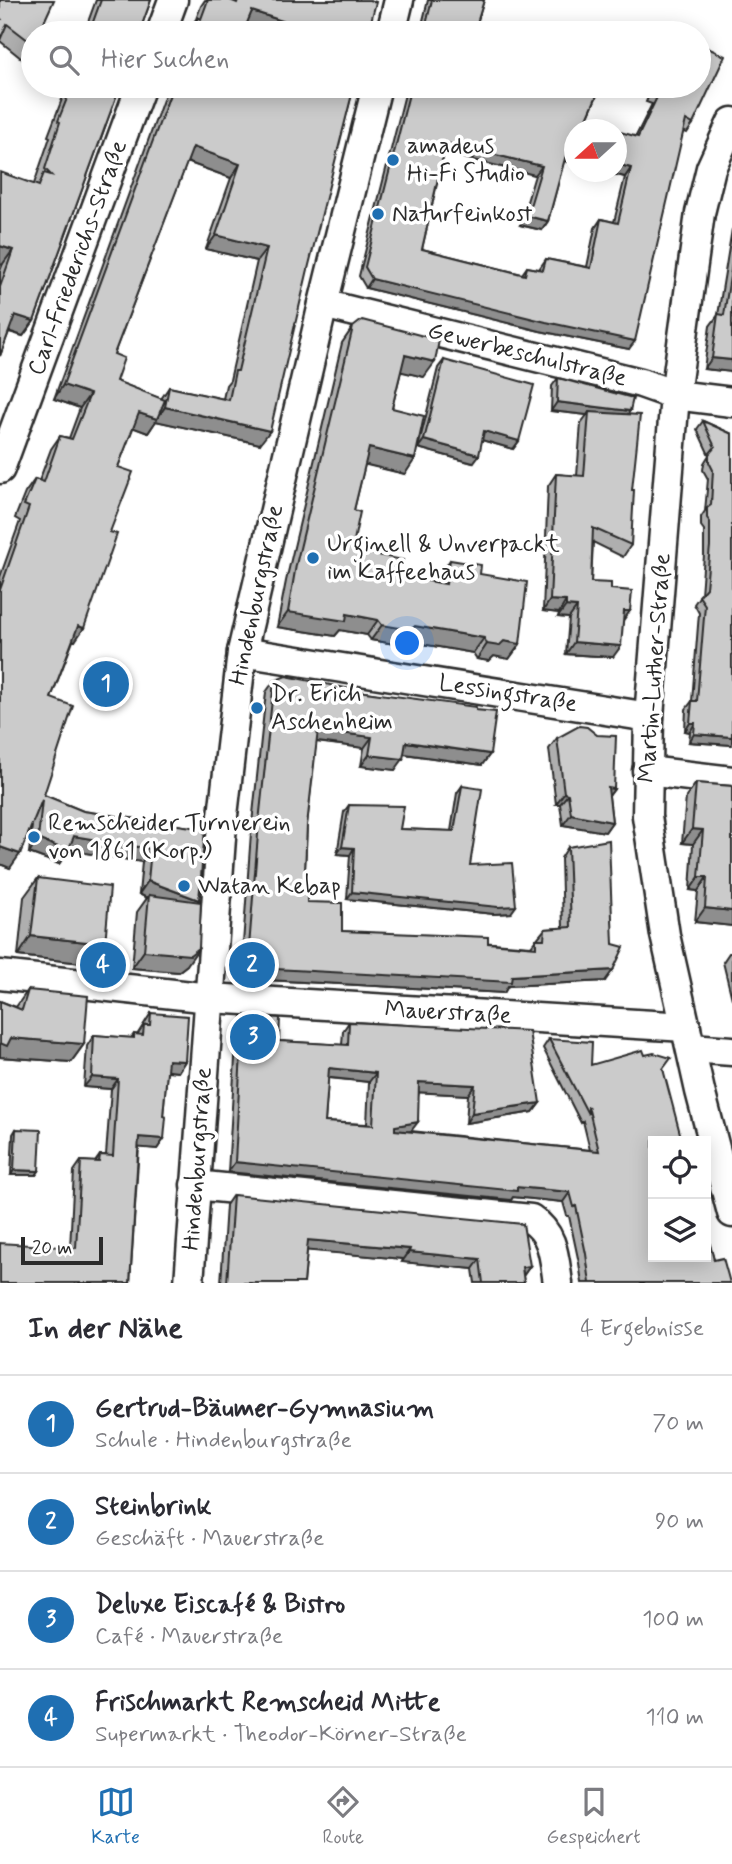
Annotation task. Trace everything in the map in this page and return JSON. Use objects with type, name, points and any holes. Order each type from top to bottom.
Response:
[{"type":"street","points":[[165,21],[173,0]]},
{"type":"street","points":[[393,21],[397,0]]},
{"type":"street","name":"Carl-Friederichs-Straße","points":[[0,469],[137,98]]},
{"type":"street","name":"Hindenburgstraße","points":[[189,1283],[222,824],[242,652],[374,98]]},
{"type":"street","name":"Martin-Luther-Straße","points":[[732,122],[711,168],[700,213],[675,395],[649,717],[646,816],[665,935],[716,1157],[732,1213]]},
{"type":"street","name":"Gewerbeschulstraße","points":[[323,304],[641,383],[675,395],[732,402]]},
{"type":"street","name":"Lessingstraße","points":[[242,652],[649,717]]},
{"type":"street","points":[[647,771],[732,781]]},
{"type":"street","name":"Mauerstraße","points":[[0,975],[210,998],[688,1038],[732,1051]]},
{"type":"street","points":[[195,1185],[531,1219],[543,1227],[552,1245],[558,1283]]},
{"type":"building","points":[[0,0],[54,0],[44,21],[21,21],[21,35],[7,24],[0,40]]},
{"type":"building","points":[[101,0],[151,0],[143,21],[93,21]]},
{"type":"building","points":[[208,0],[230,0],[237,3],[238,0],[376,2],[371,21],[282,21],[252,11],[248,21],[196,21],[198,17],[201,19]]},
{"type":"building","points":[[432,0],[484,0],[478,21],[427,21]]},
{"type":"building","points":[[711,50],[725,56],[711,86]]},
{"type":"building","points":[[67,98],[116,98],[34,321],[15,315],[0,356],[0,287],[13,250],[0,246],[0,172],[39,186],[44,173],[51,175],[45,169],[60,122],[58,121]]},
{"type":"building","points":[[169,98],[351,98],[270,431],[165,407],[169,387],[229,400],[235,371],[238,371],[267,248],[216,235],[240,164],[193,147],[114,354],[124,358],[116,381],[165,400],[157,419],[139,413],[118,467],[133,472],[110,532],[117,534],[84,628],[78,626],[51,698],[73,706],[44,795],[83,811],[205,829],[199,900],[148,881],[151,849],[74,836],[68,851],[38,839],[42,800],[20,854],[0,847],[0,590],[29,507],[24,505],[35,479],[44,482],[60,436],[72,439],[90,394],[63,385]]},
{"type":"building","points":[[408,98],[596,98],[587,119],[564,119],[564,162],[548,221],[527,216],[542,166],[446,143],[422,249],[525,275],[527,267],[543,270],[546,259],[591,268],[601,219],[618,223],[631,168],[627,167],[627,134],[638,137],[657,98],[705,98],[693,124],[686,120],[635,341],[372,279],[365,267]]},
{"type":"building","points":[[732,264],[732,360],[712,358],[718,314],[724,315]]},
{"type":"building","points":[[362,320],[439,340],[435,362],[405,355],[392,408],[424,416],[415,459],[369,448],[354,510],[360,512],[352,550],[403,560],[400,576],[446,584],[450,560],[481,565],[480,574],[527,582],[520,644],[504,641],[499,646],[487,644],[484,638],[415,626],[411,630],[382,625],[378,620],[347,614],[346,621],[288,612],[296,565],[353,327]]},
{"type":"building","points":[[444,360],[534,385],[519,441],[484,431],[479,455],[424,440]]},
{"type":"building","points":[[558,378],[633,398],[630,411],[557,402]]},
{"type":"building","points":[[589,412],[640,415],[632,490],[631,545],[593,528],[591,582],[611,583],[611,589],[632,591],[630,611],[624,611],[621,646],[574,642],[577,607],[566,606],[566,601],[550,600],[556,474],[584,476]]},
{"type":"building","points":[[703,421],[732,434],[732,737],[694,734],[695,723],[690,723],[692,701],[697,701],[705,605],[699,596],[706,588],[710,546],[707,508],[711,505],[713,470],[709,454],[715,447]]},
{"type":"building","points":[[286,676],[365,692],[496,712],[490,754],[406,742],[403,759],[369,755],[372,737],[318,730],[307,825],[304,893],[307,893],[307,902],[342,903],[342,931],[488,937],[488,943],[536,947],[536,939],[544,939],[545,929],[571,927],[568,847],[609,840],[613,944],[624,947],[613,970],[512,976],[511,982],[257,968],[248,960],[274,681]]},
{"type":"building","points":[[579,726],[587,727],[597,735],[616,736],[614,789],[608,788],[612,822],[571,814],[568,794],[564,793],[557,738]]},
{"type":"building","points":[[696,783],[732,786],[732,911],[705,908],[707,877],[699,877],[703,830],[692,829]]},
{"type":"building","points":[[462,786],[482,789],[470,865],[512,863],[516,906],[498,907],[352,892],[354,848],[342,847],[349,805],[404,806],[400,829],[454,831]]},
{"type":"building","points":[[38,878],[110,887],[105,944],[31,936]]},
{"type":"building","points":[[149,895],[201,902],[199,948],[190,955],[144,951]]},
{"type":"building","points":[[28,990],[88,996],[84,1044],[11,1038],[7,1046],[0,1043],[0,1001],[22,1010]]},
{"type":"building","points":[[151,1013],[188,1016],[185,1061],[168,1060],[163,1116],[166,1117],[164,1139],[139,1137],[130,1283],[0,1283],[0,1243],[76,1248],[81,1161],[99,1162],[100,1155],[113,1156],[118,1079],[92,1077],[94,1035],[134,1038],[134,1034],[143,1035],[144,1025],[150,1025]]},
{"type":"building","points":[[243,1016],[280,1018],[279,1041],[348,1045],[349,1022],[529,1031],[540,1103],[472,1113],[475,1085],[419,1082],[418,1122],[395,1126],[395,1130],[599,1151],[588,1106],[588,1114],[549,1039],[592,1042],[591,1065],[643,1050],[645,1055],[654,1053],[671,1058],[663,1069],[681,1136],[648,1136],[648,1262],[711,1262],[711,1248],[714,1260],[723,1258],[730,1283],[590,1283],[576,1206],[574,1207],[570,1192],[517,1187],[517,1191],[235,1162]],"holes":[[[329,1068],[376,1073],[373,1125],[325,1122]]]},
{"type":"building","points":[[16,1129],[41,1130],[39,1171],[14,1170]]},
{"type":"building","points":[[233,1195],[523,1224],[530,1266],[522,1267],[524,1283],[483,1283],[480,1259],[409,1252],[410,1249],[308,1240],[304,1283],[227,1283]]},
{"type":"place","name":"amadeus Hi-Fi Studio","points":[[393,160]]},
{"type":"place","name":"Naturfeinkost","points":[[378,214]]},
{"type":"place","name":"Urginell & Unverpackt im Kaffeehaus","points":[[313,558]]},
{"type":"place","name":"Gertrud-Bäumer-Gymnasium","points":[[106,684]]},
{"type":"place","name":"Dr. Erich Aschenheim","points":[[257,708]]},
{"type":"place","name":"Remscheider Turnverein von 1861 (Korp.)","points":[[34,837]]},
{"type":"place","name":"Watan Kebap","points":[[184,886]]},
{"type":"place","name":"Frischmarkt Remscheid Mitte","points":[[103,965]]},
{"type":"place","name":"Steinbrink","points":[[252,965]]},
{"type":"place","name":"Deluxe Eiscafé & Bistro","points":[[253,1037]]}]
